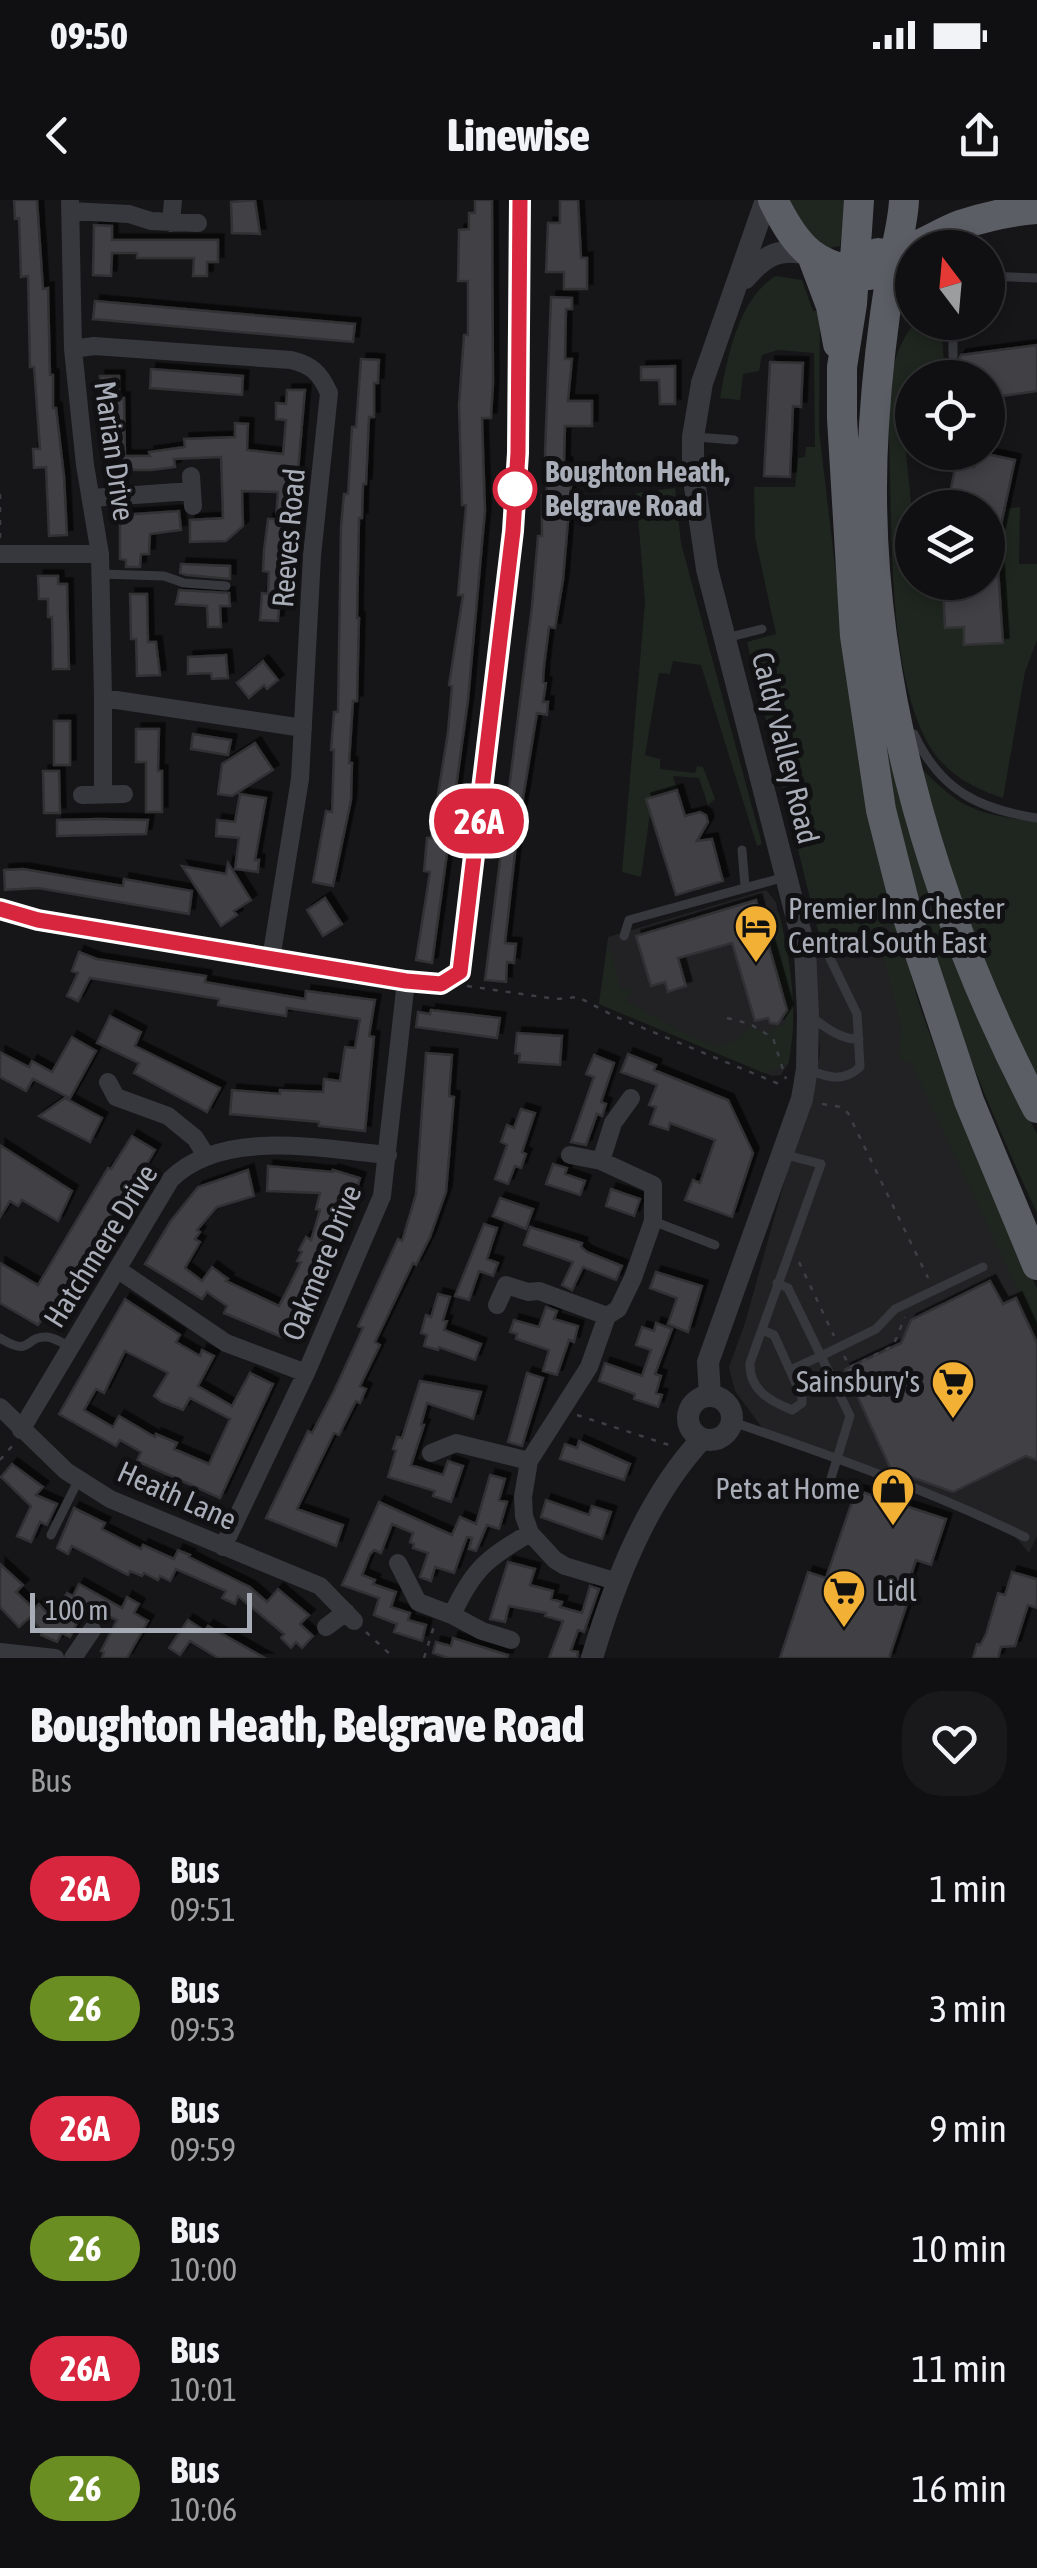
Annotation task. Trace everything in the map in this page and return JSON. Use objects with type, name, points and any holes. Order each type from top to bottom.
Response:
[{"type":"highway","points":[[770,200],[812,257],[831,306],[842,367],[854,636],[881,810],[909,921],[969,1101],[1037,1265]]},
{"type":"highway","points":[[842,367],[878,247],[887,200]]},
{"type":"highway","points":[[904,200],[878,247],[880,358],[874,424],[877,582],[893,691],[921,819],[990,1014],[1037,1108]]},
{"type":"highway","points":[[1026,200],[1037,206]]},
{"type":"highway","points":[[812,257],[827,266],[878,247],[1037,206]]},
{"type":"highway","points":[[968,230],[978,220]]},
{"type":"street","points":[[172,223],[173,200]]},
{"type":"street","points":[[0,909],[38,920],[406,981],[441,984],[460,972],[513,531],[518,453],[520,200]]},
{"type":"street","name":"Caldy Valley Road","points":[[696,1446],[688,1413],[700,1397],[710,1394],[708,1362],[783,1154],[796,1093],[807,1070],[805,950],[707,568],[693,474],[702,383],[717,333],[770,200]]},
{"type":"street","name":"Marian Drive","points":[[102,794],[100,554],[84,465],[73,349],[70,206],[172,223],[198,223]]},
{"type":"street","name":"Caldy Valley Road","points":[[736,288],[776,252],[789,250],[812,257]]},
{"type":"street","name":"Reeves Road","points":[[73,349],[94,346],[291,360],[308,364],[321,375],[329,393],[312,556],[300,779],[271,959]]},
{"type":"street","points":[[92,498],[192,491]]},
{"type":"street","points":[[0,554],[100,554]]},
{"type":"street","points":[[103,698],[303,728]]},
{"type":"street","points":[[82,794],[124,794]]},
{"type":"street","name":"Oakmere Drive","points":[[223,1547],[306,1373],[382,1196],[406,981]]},
{"type":"street","points":[[112,1097],[168,1116],[195,1138],[207,1157]]},
{"type":"street","points":[[601,1161],[613,1123],[631,1098]]},
{"type":"street","name":"Hatchmere Drive","points":[[22,1431],[171,1180],[186,1165],[250,1148],[284,1145],[388,1155]]},
{"type":"street","points":[[570,1156],[601,1161],[653,1185],[653,1222],[633,1278],[618,1309],[607,1316],[589,1367],[529,1461],[524,1516],[530,1532],[555,1560],[618,1582]]},
{"type":"street","points":[[497,1305],[512,1267]]},
{"type":"street","points":[[117,1269],[226,1342],[306,1373]]},
{"type":"street","points":[[506,1286],[540,1291],[607,1316]]},
{"type":"street","points":[[592,1658],[618,1582],[662,1491],[696,1446],[722,1438],[733,1422],[731,1408],[723,1398],[710,1394]]},
{"type":"street","name":"Heath Lane","points":[[0,1407],[80,1480],[110,1499],[320,1586],[350,1617]]},
{"type":"street","points":[[432,1453],[456,1443],[529,1461]]},
{"type":"street","points":[[452,1615],[465,1588],[489,1556],[530,1532]]},
{"type":"street","points":[[398,1564],[418,1602],[511,1640]]},
{"type":"street","points":[[326,1627],[350,1617]]},
{"type":"street","points":[[73,1658],[92,1630]]},
{"type":"street","points":[[0,1652],[55,1658]]},
{"type":"lane","points":[[1005,277],[1037,278]]},
{"type":"lane","points":[[953,340],[953,356]]},
{"type":"lane","points":[[694,437],[734,440]]},
{"type":"lane","points":[[100,574],[164,576],[184,583],[226,586]]},
{"type":"lane","points":[[726,638],[762,629]]},
{"type":"lane","points":[[893,691],[922,751],[956,792],[980,805],[1037,818]]},
{"type":"lane","points":[[742,850],[745,886]]},
{"type":"lane","points":[[624,936],[629,920],[787,877]]},
{"type":"lane","points":[[805,950],[824,948],[857,1014],[860,1039],[860,1066],[855,1078],[832,1079],[807,1070]]},
{"type":"lane","points":[[808,1014],[849,1040],[860,1039]]},
{"type":"lane","points":[[762,1330],[774,1335],[802,1397],[802,1403],[792,1410],[760,1393],[749,1371],[762,1330],[777,1283],[821,1164],[783,1154]]},
{"type":"lane","points":[[653,1222],[715,1245]]},
{"type":"lane","points":[[790,1370],[876,1329],[895,1309],[983,1266]]},
{"type":"lane","points":[[777,1283],[788,1288],[850,1416],[825,1498]]},
{"type":"lane","points":[[0,1338],[16,1348],[50,1337],[70,1347]]},
{"type":"lane","points":[[733,1422],[838,1458],[974,1512],[1025,1537]]},
{"type":"lane","points":[[51,1535],[80,1480]]},
{"type":"path","points":[[0,494],[0,554]]},
{"type":"path","points":[[452,980],[468,986],[556,999],[578,998],[796,1093],[840,1107],[848,1113],[934,1290]]},
{"type":"path","points":[[727,1018],[750,1024],[773,1038],[796,1093]]},
{"type":"path","points":[[789,1252],[798,1258],[850,1367],[893,1346],[904,1318]]},
{"type":"path","points":[[563,1411],[696,1446]]},
{"type":"path","points":[[0,1460],[22,1431]]},
{"type":"path","points":[[424,1658],[436,1620],[452,1615]]},
{"type":"path","points":[[350,1617],[394,1658]]},
{"type":"shaded area","points":[[788,200],[846,200],[840,246],[824,249],[809,235]]},
{"type":"shaded area","points":[[776,276],[802,280],[813,311],[820,310],[819,430],[851,701],[903,946],[956,1108],[1037,1289],[1037,1331],[911,1063],[899,1059],[901,1027],[883,955],[897,949],[891,925],[820,939],[747,642],[776,634],[755,537],[754,487],[795,487],[798,458],[805,457],[806,447],[815,447],[814,353],[778,350],[762,355],[759,371],[743,374],[740,400],[720,398],[731,347],[744,313],[763,286]]},
{"type":"shaded area","points":[[904,340],[942,340],[944,360],[895,360]]},
{"type":"shaded area","points":[[895,360],[895,470],[908,470],[910,490],[895,490],[895,600],[890,477],[891,378]]},
{"type":"shaded area","points":[[675,488],[681,543],[762,844],[757,846],[701,665],[673,661],[670,674],[659,673],[645,755],[660,759],[660,769],[695,773],[697,766],[703,767],[715,799],[708,805],[699,778],[673,776],[677,790],[646,800],[650,814],[641,877],[622,872],[645,602],[636,493]]},
{"type":"shaded area","points":[[1020,507],[1019,564],[1037,564],[1037,640],[1025,672],[1003,798],[949,769],[926,740],[906,681],[895,600],[1005,600],[1005,509]]},
{"type":"shaded area","points":[[884,710],[925,879],[963,985],[1037,1134],[1037,1213],[976,1073],[925,928],[886,771],[882,742]]},
{"type":"shaded area","points":[[918,765],[947,792],[971,807],[1037,822],[1037,1079],[981,964]]},
{"type":"shaded area","points":[[766,890],[776,902],[791,981],[793,1027],[789,1062],[781,1075],[772,1076],[599,1004],[608,937]]},
{"type":"shaded area","points":[[779,913],[792,989],[788,1065],[764,1073],[599,1004],[608,942],[621,990],[630,988],[632,992],[626,1001],[685,1034],[719,1047],[736,1040],[750,1027],[766,1033],[784,1024],[787,1012],[761,918]]},
{"type":"shaded area","points":[[891,925],[956,1108],[1037,1289],[1037,1536],[1029,1553],[1013,1534],[763,1429],[735,1391],[729,1367],[745,1323],[820,1054],[814,940]]},
{"type":"building","points":[[14,200],[37,200],[43,289],[48,288],[50,375],[64,476],[67,535],[49,536],[46,467],[34,468],[33,449],[40,449],[34,367],[30,367],[28,276],[21,277],[19,218],[15,219]]},
{"type":"building","points":[[255,200],[260,234],[232,233],[231,202]]},
{"type":"building","points":[[475,200],[492,200],[493,383],[491,418],[482,418],[485,511],[468,700],[432,963],[416,960],[430,872],[424,871],[427,838],[431,838],[448,732],[452,686],[449,685],[463,595],[458,595],[466,505],[462,505],[459,405],[464,335],[468,335],[468,281],[458,281],[459,230],[469,229],[469,213],[475,213]]},
{"type":"building","points":[[560,200],[578,200],[581,258],[587,258],[587,289],[564,289],[564,272],[546,272],[548,223],[560,223]]},
{"type":"building","points":[[94,225],[112,226],[112,240],[218,240],[218,262],[207,262],[207,276],[193,276],[194,258],[137,258],[137,253],[112,253],[111,276],[93,275]]},
{"type":"building","points":[[551,297],[572,298],[572,309],[566,309],[565,359],[572,359],[568,401],[592,401],[592,426],[565,426],[564,463],[567,472],[571,472],[571,486],[563,580],[555,628],[549,627],[544,666],[543,702],[548,702],[547,715],[537,713],[517,835],[505,943],[516,944],[514,963],[507,962],[506,982],[485,980],[538,536],[542,536],[542,495],[547,495]]},
{"type":"building","points":[[95,301],[355,324],[353,342],[93,319]]},
{"type":"building","points":[[1037,345],[1037,391],[1005,396],[1005,360],[958,360],[961,355]]},
{"type":"building","points":[[361,359],[379,360],[378,383],[374,383],[374,417],[369,417],[366,484],[359,518],[357,701],[353,701],[349,763],[351,800],[333,886],[313,882],[326,811],[332,812],[341,527],[344,494],[348,494],[352,427],[356,427]]},
{"type":"building","points":[[770,362],[803,363],[801,407],[793,406],[790,477],[764,476]]},
{"type":"building","points":[[675,366],[675,404],[660,404],[659,380],[641,380],[641,367]]},
{"type":"building","points":[[151,369],[243,376],[242,395],[150,388]]},
{"type":"building","points":[[100,376],[119,376],[119,398],[124,398],[125,456],[150,456],[149,452],[185,447],[184,439],[235,437],[235,423],[248,424],[247,450],[283,454],[286,420],[276,419],[276,403],[286,404],[287,390],[305,390],[291,551],[284,550],[278,621],[260,620],[262,593],[268,594],[269,572],[263,571],[268,519],[276,519],[278,492],[242,491],[243,526],[226,541],[190,542],[190,520],[223,518],[221,457],[174,459],[175,467],[152,470],[107,470]]},
{"type":"building","points":[[1005,458],[1015,460],[1005,506],[1005,490],[951,490],[955,470],[1005,470]]},
{"type":"building","points":[[179,511],[181,530],[150,534],[149,554],[141,554],[140,567],[126,567],[126,560],[120,559],[120,515]]},
{"type":"building","points":[[181,564],[230,566],[230,579],[186,575],[180,573]]},
{"type":"building","points":[[38,576],[58,576],[58,584],[67,584],[69,669],[53,669],[52,617],[48,617],[48,599],[39,599]]},
{"type":"building","points":[[179,590],[229,593],[230,606],[220,606],[221,627],[208,627],[207,606],[176,604]]},
{"type":"building","points":[[130,594],[147,594],[148,642],[156,642],[160,675],[137,676]]},
{"type":"building","points":[[944,600],[1000,600],[1003,643],[964,645],[964,627],[945,628]]},
{"type":"building","points":[[226,655],[228,678],[212,679],[211,673],[188,674],[188,657]]},
{"type":"building","points":[[263,661],[278,680],[267,689],[264,685],[249,698],[237,683]]},
{"type":"building","points":[[54,721],[70,721],[70,765],[54,765]]},
{"type":"building","points":[[136,729],[159,729],[162,812],[146,812],[146,762],[136,762]]},
{"type":"building","points":[[193,734],[231,740],[228,755],[191,749]]},
{"type":"building","points":[[255,743],[273,770],[232,796],[218,794],[222,764]]},
{"type":"building","points":[[43,771],[59,771],[60,813],[44,813]]},
{"type":"building","points":[[677,790],[685,816],[700,812],[706,815],[708,822],[697,841],[712,839],[723,881],[676,895],[646,799]]},
{"type":"building","points":[[240,794],[266,798],[255,860],[259,860],[258,872],[235,869],[239,838],[216,836],[217,820],[235,822]]},
{"type":"building","points":[[57,820],[148,820],[146,834],[57,836]]},
{"type":"building","points":[[228,863],[251,900],[221,926],[182,866],[226,874]]},
{"type":"building","points":[[23,869],[123,886],[124,879],[192,891],[189,914],[38,888],[5,890],[4,870]]},
{"type":"building","points":[[325,898],[342,924],[323,936],[307,910]]},
{"type":"building","name":"Premier Inn Chester Central South East","points":[[756,900],[787,1010],[778,1024],[770,1023],[768,1018],[755,1021],[732,943],[678,958],[686,986],[668,992],[665,982],[651,986],[636,936]]},
{"type":"building","points":[[79,952],[97,959],[206,976],[205,982],[305,999],[306,991],[375,1000],[369,1036],[374,1037],[365,1131],[319,1126],[319,1122],[230,1114],[232,1090],[323,1092],[324,1079],[340,1081],[345,1047],[355,1048],[360,1019],[287,1008],[286,1016],[218,1005],[219,999],[90,978],[78,1001],[67,996],[78,973],[72,971]]},
{"type":"building","points":[[431,1010],[500,1018],[497,1038],[416,1027],[418,1012],[430,1014]]},
{"type":"building","points":[[110,1016],[141,1032],[135,1046],[220,1088],[207,1112],[134,1073],[139,1063],[97,1043]]},
{"type":"building","points":[[517,1033],[562,1036],[560,1065],[519,1062],[520,1054],[515,1053]]},
{"type":"building","points":[[72,1037],[96,1051],[70,1098],[33,1079],[26,1091],[0,1077],[0,1052],[29,1067],[32,1061],[52,1072]]},
{"type":"building","points":[[426,1053],[452,1055],[449,1096],[454,1097],[446,1192],[430,1237],[375,1342],[380,1345],[360,1386],[366,1389],[360,1403],[356,1401],[339,1435],[334,1433],[297,1509],[343,1525],[336,1546],[266,1518],[308,1431],[312,1433],[334,1391],[363,1328],[358,1326],[398,1239],[402,1241],[416,1194]]},
{"type":"building","points":[[628,1054],[656,1065],[654,1070],[728,1100],[753,1153],[732,1217],[685,1200],[693,1180],[700,1183],[715,1140],[670,1123],[668,1130],[650,1124],[656,1107],[649,1105],[657,1085],[621,1072]]},
{"type":"building","points":[[594,1055],[614,1063],[601,1102],[606,1104],[602,1116],[597,1114],[586,1145],[571,1142],[594,1077],[586,1074]]},
{"type":"building","points":[[65,1098],[102,1118],[90,1142],[39,1116]]},
{"type":"building","points":[[521,1109],[535,1113],[521,1168],[515,1166],[508,1184],[495,1179],[507,1145],[501,1142],[507,1125],[514,1128]]},
{"type":"building","points":[[132,1136],[155,1150],[61,1313],[57,1310],[51,1320],[44,1316],[38,1325],[0,1303],[0,1263],[38,1285],[108,1168]]},
{"type":"building","points":[[0,1145],[72,1191],[58,1221],[22,1200],[18,1206],[10,1201],[0,1217]]},
{"type":"building","points":[[553,1164],[567,1168],[565,1174],[585,1181],[580,1195],[546,1184]]},
{"type":"building","points":[[268,1166],[333,1170],[360,1178],[342,1242],[339,1241],[293,1342],[224,1313],[227,1306],[207,1292],[202,1299],[145,1264],[170,1222],[198,1187],[248,1170],[254,1196],[217,1207],[197,1230],[200,1232],[195,1239],[200,1242],[185,1268],[202,1281],[212,1267],[226,1281],[279,1306],[301,1262],[297,1261],[302,1252],[299,1250],[306,1237],[311,1240],[320,1210],[316,1209],[320,1193],[267,1191]]},
{"type":"building","points":[[611,1189],[640,1199],[634,1216],[606,1206]]},
{"type":"building","points":[[500,1198],[533,1209],[526,1229],[493,1216]]},
{"type":"building","points":[[484,1224],[497,1228],[487,1259],[498,1263],[493,1276],[479,1271],[469,1300],[455,1296]]},
{"type":"building","points":[[530,1227],[582,1243],[587,1252],[622,1266],[616,1280],[583,1267],[572,1290],[562,1285],[573,1262],[524,1245]]},
{"type":"building","points":[[656,1272],[702,1286],[688,1332],[668,1324],[677,1298],[650,1288]]},
{"type":"building","name":"Sainsbury's","points":[[990,1281],[1003,1304],[1016,1298],[1037,1343],[1037,1460],[1026,1456],[953,1492],[891,1470],[845,1369],[901,1343],[911,1320]]},
{"type":"building","points":[[438,1294],[450,1297],[444,1330],[481,1344],[475,1360],[439,1347],[438,1350],[424,1346],[427,1335],[421,1333]]},
{"type":"building","points":[[125,1299],[180,1335],[176,1342],[200,1356],[202,1350],[214,1356],[198,1386],[232,1406],[250,1373],[273,1384],[220,1498],[137,1461],[141,1452],[120,1440],[116,1446],[59,1414]],"holes":[[[125,1351],[168,1373],[154,1396],[162,1402],[183,1410],[190,1398],[230,1419],[209,1464],[174,1449],[177,1443],[156,1434],[155,1437],[119,1416],[113,1427],[84,1410],[96,1389],[104,1393]]]},
{"type":"building","points":[[546,1307],[557,1311],[554,1319],[578,1326],[557,1375],[543,1371],[549,1350],[516,1339],[517,1334],[510,1332],[514,1320],[539,1327]]},
{"type":"building","points":[[656,1323],[672,1329],[655,1374],[661,1376],[656,1393],[662,1395],[658,1407],[599,1381],[605,1363],[642,1376],[651,1350],[636,1345],[642,1327],[654,1331]]},
{"type":"building","points":[[527,1373],[543,1378],[522,1446],[508,1442]]},
{"type":"building","points":[[420,1381],[481,1392],[473,1419],[427,1403],[421,1425],[411,1465],[443,1475],[448,1461],[463,1466],[451,1502],[433,1496],[435,1491],[388,1477],[397,1437],[402,1438]]},
{"type":"building","points":[[579,1441],[630,1464],[624,1480],[560,1459],[565,1444],[577,1448]]},
{"type":"building","points":[[12,1464],[43,1487],[36,1495],[57,1504],[47,1525],[40,1522],[31,1542],[17,1536],[31,1506],[1,1477]]},
{"type":"building","points":[[490,1475],[505,1479],[499,1500],[507,1502],[499,1529],[487,1525],[476,1551],[469,1549],[472,1538],[467,1537],[454,1573],[435,1567],[431,1581],[420,1577],[428,1553],[413,1548],[413,1533],[392,1524],[381,1553],[374,1550],[370,1554],[362,1575],[375,1580],[373,1584],[396,1592],[391,1607],[410,1613],[408,1620],[426,1625],[422,1641],[394,1632],[397,1624],[374,1615],[379,1598],[342,1585],[379,1502],[452,1535],[460,1517],[476,1524]]},
{"type":"building","points":[[856,1490],[946,1519],[931,1565],[916,1560],[902,1603],[907,1604],[889,1658],[780,1658],[808,1572],[826,1578]]},
{"type":"building","points":[[546,1500],[589,1515],[592,1506],[611,1512],[602,1539],[541,1517]]},
{"type":"building","points":[[74,1508],[105,1523],[102,1529],[141,1549],[143,1545],[174,1559],[178,1550],[190,1555],[250,1587],[267,1602],[278,1589],[309,1615],[300,1624],[313,1636],[302,1648],[296,1642],[291,1648],[281,1638],[284,1634],[238,1596],[235,1604],[222,1598],[226,1591],[176,1569],[170,1581],[160,1576],[158,1580],[144,1573],[142,1576],[130,1571],[128,1575],[72,1546],[68,1554],[57,1548]]},
{"type":"building","points":[[508,1562],[535,1569],[530,1585],[553,1591],[551,1599],[562,1602],[560,1607],[582,1613],[590,1586],[599,1589],[584,1632],[578,1630],[571,1650],[578,1652],[577,1658],[549,1658],[563,1621],[545,1616],[546,1613],[509,1606],[505,1622],[490,1619]]},
{"type":"building","points":[[0,1564],[23,1585],[16,1592],[34,1609],[39,1604],[53,1620],[67,1593],[73,1596],[79,1584],[122,1608],[127,1597],[139,1604],[134,1613],[148,1621],[127,1658],[102,1658],[101,1651],[117,1620],[86,1605],[70,1637],[62,1633],[57,1642],[41,1635],[30,1617],[19,1627],[0,1607]]},
{"type":"building","points":[[1012,1572],[1037,1579],[1037,1608],[1028,1605],[1015,1646],[1001,1647],[998,1658],[973,1658],[977,1644],[986,1634],[998,1593],[1005,1595]]},
{"type":"building","points":[[188,1620],[205,1631],[208,1626],[265,1658],[218,1658],[190,1641],[180,1655],[169,1648]]},
{"type":"building","points":[[453,1638],[508,1655],[507,1658],[448,1658],[433,1653],[436,1642],[451,1646]]},
{"type":"bus line","name":"26A","points":[[0,909],[38,920],[406,981],[441,984],[460,972],[513,531],[518,453],[520,200]]},
{"type":"place","name":"Boughton Heath, Belgrave Road","points":[[515,489]]},
{"type":"place","name":"Premier Inn Chester Central South East","points":[[756,964]]},
{"type":"place","name":"Sainsbury's","points":[[953,1420]]},
{"type":"place","name":"Pets at Home","points":[[893,1527]]},
{"type":"place","name":"Lidl","points":[[844,1629]]}]
